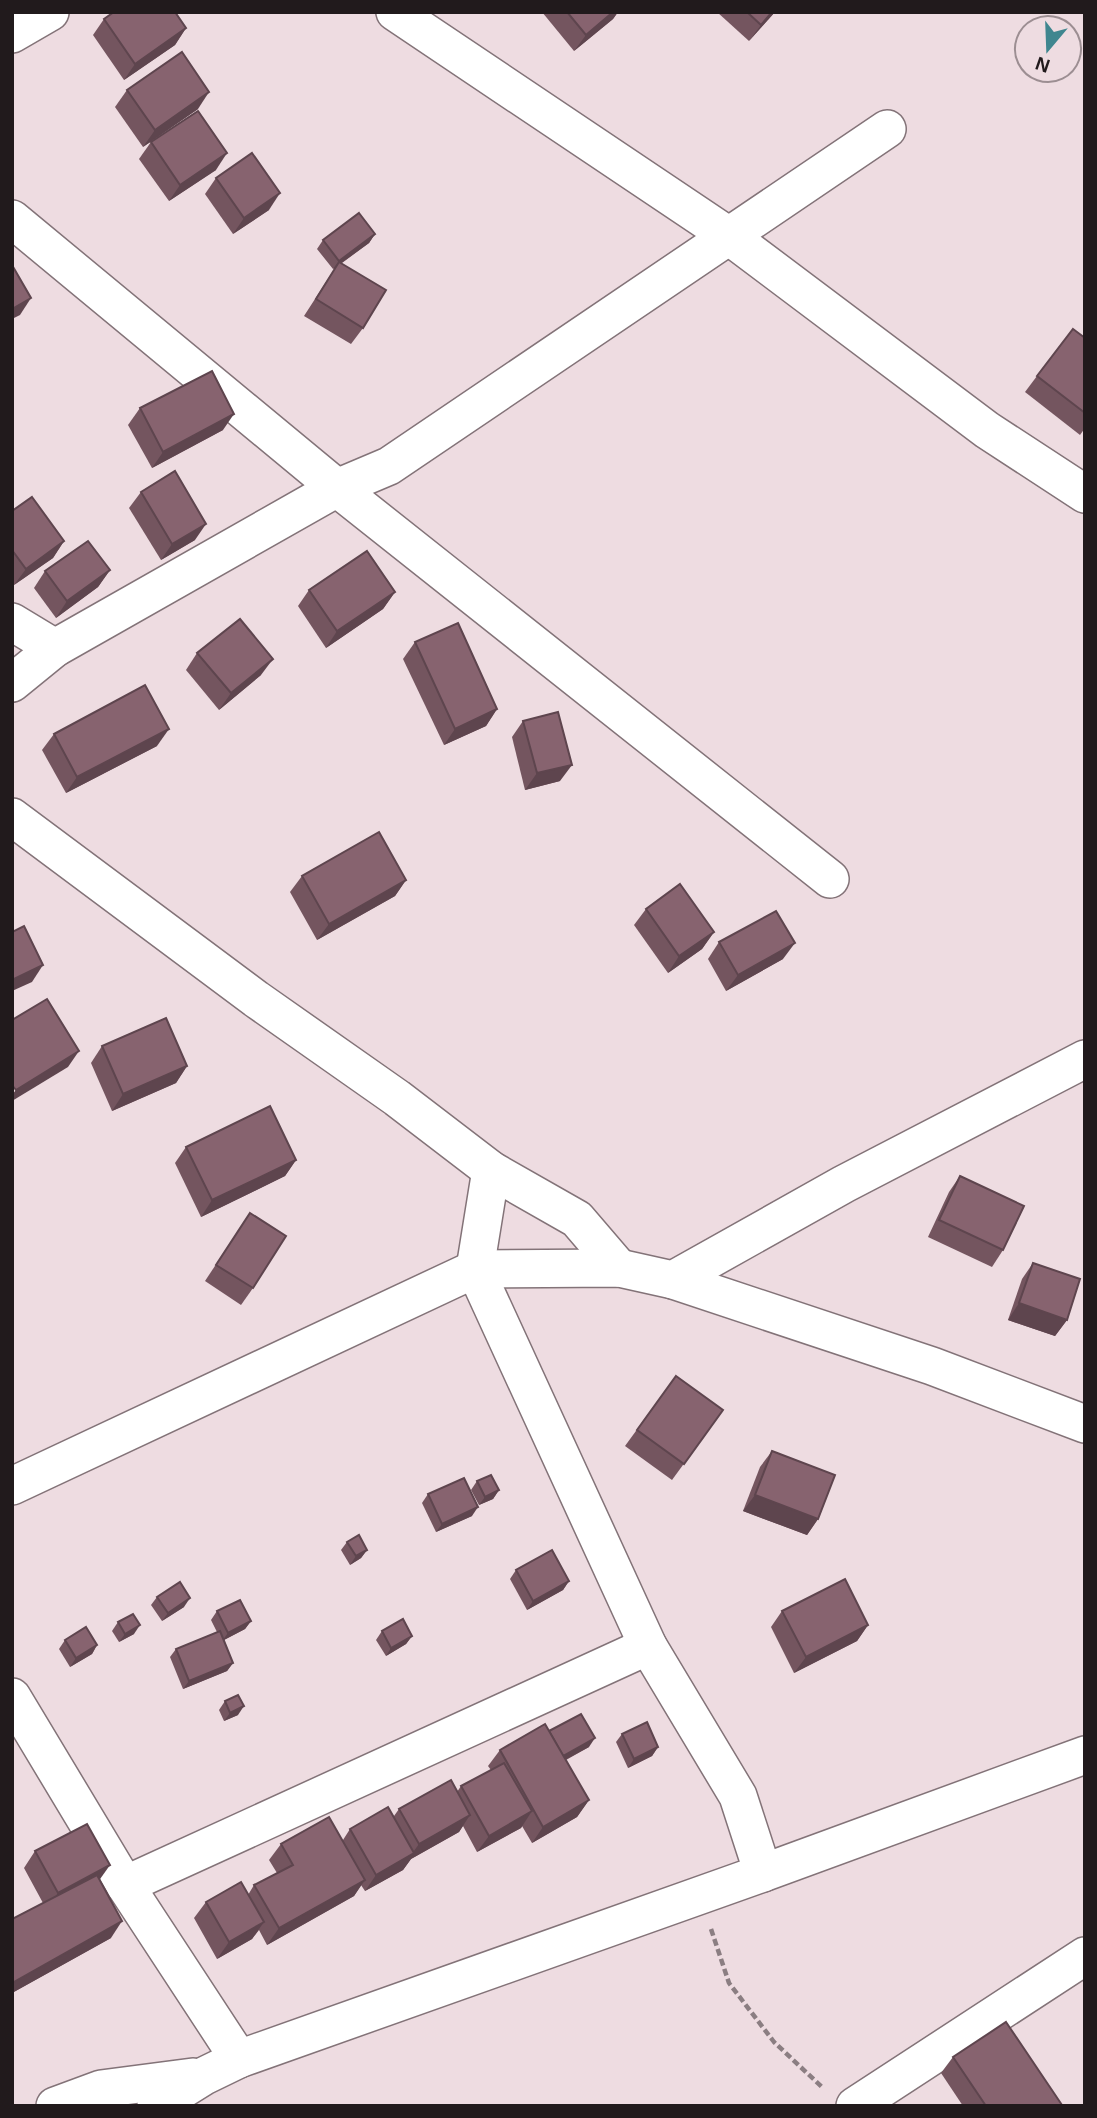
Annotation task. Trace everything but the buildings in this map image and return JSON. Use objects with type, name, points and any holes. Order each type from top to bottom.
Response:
[{"type":"street","points":[[12,34],[50,12]]},
{"type":"street","points":[[395,12],[729,236],[987,430],[1085,494]]},
{"type":"street","points":[[12,682],[55,648],[337,488],[390,466],[887,129]]},
{"type":"street","points":[[12,219],[337,488],[830,879]]},
{"type":"street","points":[[12,622],[55,648]]},
{"type":"street","points":[[12,817],[256,999],[397,1098],[491,1170],[577,1219],[618,1268]]},
{"type":"street","points":[[673,1280],[844,1184],[1085,1059]]},
{"type":"street","points":[[491,1170],[475,1269],[648,1646],[738,1796],[763,1873]]},
{"type":"street","points":[[17,1477],[475,1269],[618,1268],[673,1280],[932,1366],[1085,1424]]},
{"type":"street","points":[[125,1885],[648,1646]]},
{"type":"street","points":[[12,1697],[125,1885],[239,2059]]},
{"type":"street","points":[[156,2106],[204,2076],[239,2059],[763,1873],[1085,1755]]},
{"type":"street","points":[[863,2099],[1085,1956]]},
{"type":"street","points":[[55,2106],[101,2089],[204,2076]]},
{"type":"path","points":[[699,1895],[729,1983],[774,2042],[863,2099]]}]
